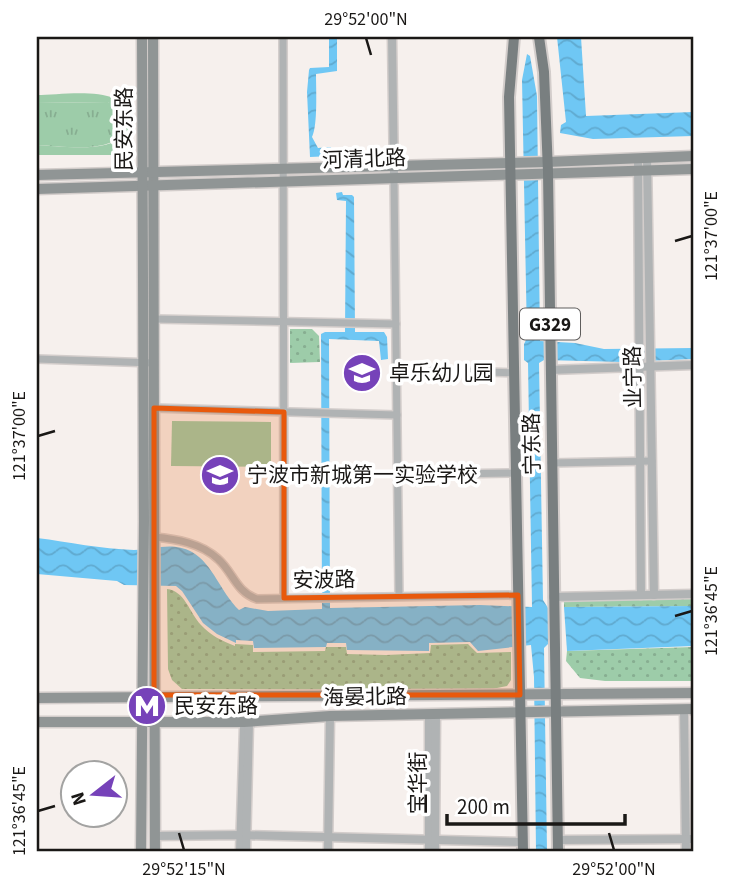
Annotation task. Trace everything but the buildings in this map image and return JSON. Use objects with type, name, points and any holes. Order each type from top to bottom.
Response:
[{"type":"main road","name":"民安东路","points":[[142,37],[149,172]]},
{"type":"main road","name":"民安东路","points":[[148,695],[149,172],[153,37]]},
{"type":"main road","name":"宁东路","points":[[514,37],[509,97],[523,847]]},
{"type":"main road","name":"宁东路","points":[[539,37],[544,72],[547,167],[558,846]]},
{"type":"main road","name":"河清北路","points":[[547,167],[693,156]]},
{"type":"main road","name":"河清北路","points":[[37,174],[394,166],[693,169]]},
{"type":"main road","name":"河清北路","points":[[37,189],[394,177],[510,168]]},
{"type":"main road","name":"民安东路","points":[[149,186],[155,319],[149,363],[154,408],[154,537],[149,554]]},
{"type":"main road","name":"海晏北路","points":[[37,698],[148,695],[693,693]]},
{"type":"main road","points":[[148,695],[154,721],[155,851]]},
{"type":"main road","points":[[141,851],[143,722],[148,695]]},
{"type":"main road","name":"海晏北路","points":[[37,722],[246,722],[330,716],[689,709]]},
{"type":"street","points":[[283,37],[284,598]]},
{"type":"street","points":[[391,37],[399,596]]},
{"type":"street","name":"业宁路","points":[[641,595],[639,366],[642,158]]},
{"type":"street","name":"业宁路","points":[[642,170],[650,366],[654,595]]},
{"type":"street","points":[[155,319],[396,324]]},
{"type":"street","points":[[37,359],[149,363]]},
{"type":"street","points":[[550,370],[693,365]]},
{"type":"street","points":[[396,369],[514,373]]},
{"type":"street","points":[[154,408],[397,415]]},
{"type":"street","points":[[551,463],[652,461]]},
{"type":"street","points":[[397,475],[516,473]]},
{"type":"street","name":"安波路","points":[[154,537],[184,542],[217,557],[236,585],[251,597],[518,595]]},
{"type":"street","points":[[553,597],[693,594]]},
{"type":"street","points":[[686,851],[690,839],[689,709]]},
{"type":"street","name":"宝华街","points":[[429,851],[432,841],[433,715]]},
{"type":"street","points":[[328,851],[330,716]]},
{"type":"street","points":[[246,722],[246,851]]},
{"type":"street","points":[[240,851],[244,835]]},
{"type":"street","points":[[155,836],[328,837],[523,847]]},
{"type":"street","points":[[558,846],[690,839]]},
{"type":"street","name":"宝华街","points":[[432,841],[435,851]]},
{"type":"highlighted area","points":[[154,408],[284,412],[284,598],[518,595],[520,695],[154,695]]},
{"type":"green space","points":[[94,94],[120,101],[129,109],[133,121],[131,135],[123,146],[132,146],[133,155],[37,155],[37,145],[81,147],[111,143],[121,137],[125,126],[121,111],[108,102],[37,103],[37,95]]},
{"type":"green space","points":[[108,102],[120,110],[124,118],[124,133],[117,140],[84,147],[37,145],[37,103]]},
{"type":"green space","points":[[290,329],[312,329],[319,336],[320,362],[290,363]]},
{"type":"green space","points":[[172,421],[271,422],[271,467],[171,466]]},
{"type":"green space","points":[[167,589],[183,598],[208,632],[235,646],[253,645],[253,652],[325,651],[326,647],[346,647],[347,654],[386,655],[430,653],[431,645],[468,644],[477,653],[511,652],[511,680],[507,686],[487,690],[182,689],[172,680],[168,669]]},
{"type":"green space","points":[[693,598],[693,606],[564,607],[564,600]]},
{"type":"green space","points":[[693,647],[693,681],[605,681],[580,678],[566,661],[567,651]]},
{"type":"water","points":[[329,37],[337,37],[337,71],[316,74],[316,116],[312,137],[318,148],[331,147],[332,156],[310,157],[307,92],[309,70],[329,67]]},
{"type":"water","points":[[557,37],[581,37],[586,116],[693,112],[693,136],[593,139],[560,133],[561,125],[566,122]]},
{"type":"water","points":[[527,54],[530,56],[537,96],[540,341],[575,343],[604,349],[693,348],[693,359],[622,362],[544,360],[539,363],[543,600],[548,608],[548,644],[544,648],[547,851],[536,851],[534,677],[531,645],[478,651],[470,642],[429,643],[429,651],[347,650],[346,643],[327,643],[326,647],[254,648],[253,641],[236,640],[236,643],[217,634],[203,623],[176,586],[124,585],[117,581],[37,574],[37,538],[134,550],[177,547],[192,552],[206,564],[239,610],[245,607],[268,611],[322,609],[321,334],[345,332],[346,201],[337,200],[336,193],[342,192],[343,195],[354,197],[355,332],[384,332],[387,337],[388,359],[381,360],[379,341],[329,339],[330,608],[480,605],[532,607],[528,363],[524,360],[524,344],[527,338],[522,80]]},
{"type":"water","points":[[693,606],[693,646],[567,651],[564,607]]},
{"type":"place","name":"卓乐幼儿园","points":[[362,373]]},
{"type":"place","name":"宁波市新城第一实验学校","points":[[220,475]]},
{"type":"place","name":"民安东路","points":[[147,706]]}]
